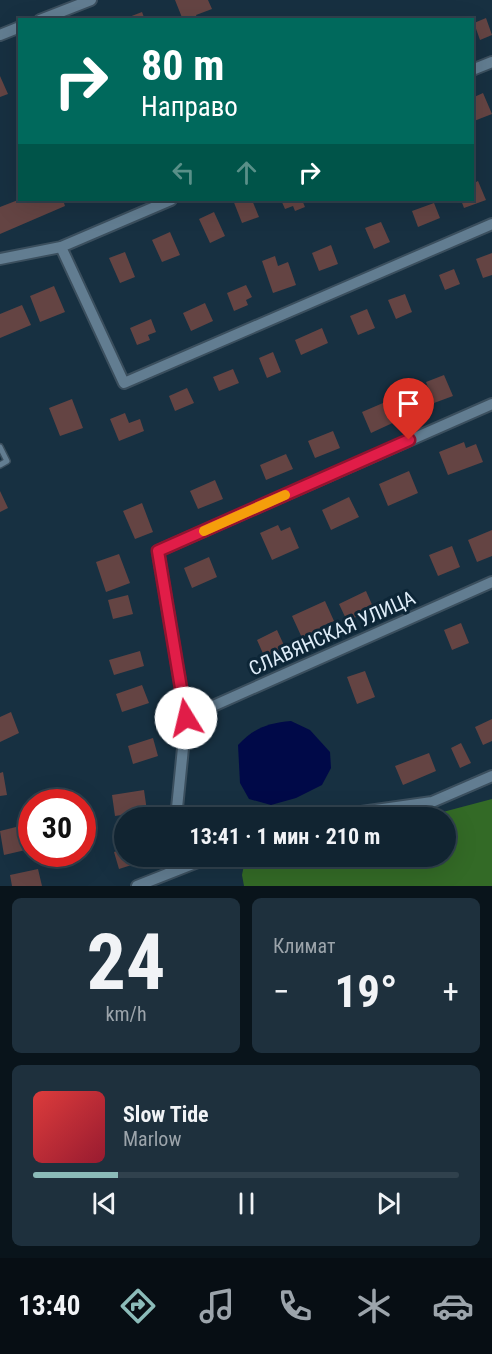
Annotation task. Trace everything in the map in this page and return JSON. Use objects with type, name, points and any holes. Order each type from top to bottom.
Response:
[{"type":"street","points":[[45,18],[91,0]]},
{"type":"street","points":[[0,35],[18,28]]},
{"type":"street","points":[[474,69],[492,62]]},
{"type":"street","points":[[0,259],[61,247],[169,201]]},
{"type":"street","points":[[61,247],[123,383],[492,224]]},
{"type":"street","points":[[177,807],[186,718],[158,551],[492,404]]},
{"type":"street","name":"СЛАВЯНСКАЯ УЛИЦА","points":[[186,718],[492,582]]},
{"type":"street","points":[[397,807],[432,802],[492,776]]},
{"type":"street","points":[[170,872],[171,867]]},
{"type":"street","points":[[137,886],[183,867]]},
{"type":"lane","points":[[0,447],[7,461],[0,465]]},
{"type":"green space","points":[[492,799],[492,886],[244,886],[244,867],[456,867],[456,809]]},
{"type":"shaded area","points":[[291,721],[310,730],[330,752],[331,768],[322,785],[296,798],[271,805],[249,799],[240,783],[238,745],[262,727]]},
{"type":"building","points":[[175,0],[208,0],[212,9],[196,15],[197,18],[182,18]]},
{"type":"building","points":[[142,12],[144,18],[129,18]]},
{"type":"building","points":[[486,18],[492,35],[480,40],[474,23]]},
{"type":"building","points":[[0,76],[8,94],[0,97]]},
{"type":"building","points":[[483,93],[492,114],[474,121],[474,97]]},
{"type":"building","points":[[478,181],[486,200],[464,208],[461,201],[474,201],[474,183]]},
{"type":"building","points":[[18,200],[63,201],[65,206],[0,234],[0,207]]},
{"type":"building","points":[[233,201],[252,201],[259,217],[242,223]]},
{"type":"building","points":[[281,201],[302,201],[305,207],[295,211],[293,206],[285,209]]},
{"type":"building","points":[[434,203],[440,218],[418,227],[412,211]]},
{"type":"building","points":[[214,212],[225,236],[210,243],[199,219]]},
{"type":"building","points":[[381,222],[390,242],[374,249],[365,228]]},
{"type":"building","points":[[170,232],[180,255],[162,262],[152,240]]},
{"type":"building","points":[[331,245],[338,264],[319,271],[312,253]]},
{"type":"building","points":[[125,252],[135,277],[120,283],[109,258]]},
{"type":"building","points":[[492,253],[492,275],[483,278],[476,259]]},
{"type":"building","points":[[275,256],[278,266],[288,262],[296,285],[273,293],[262,261]]},
{"type":"building","points":[[454,269],[460,284],[445,290],[439,275]]},
{"type":"building","points":[[246,285],[252,297],[246,300],[248,305],[234,311],[227,293]]},
{"type":"building","points":[[54,286],[65,312],[40,322],[30,296]]},
{"type":"building","points":[[405,294],[412,312],[396,319],[388,300]]},
{"type":"building","points":[[205,303],[213,321],[191,331],[183,313]]},
{"type":"building","points":[[22,305],[31,325],[0,338],[0,314]]},
{"type":"building","points":[[367,309],[375,328],[358,335],[350,316]]},
{"type":"building","points":[[151,319],[156,332],[148,335],[150,340],[137,345],[130,328]]},
{"type":"building","points":[[322,328],[328,343],[301,355],[295,340]]},
{"type":"building","points":[[273,352],[281,372],[267,378],[259,358]]},
{"type":"building","points":[[233,369],[239,383],[219,391],[213,377]]},
{"type":"building","points":[[444,375],[453,396],[434,403],[426,382]]},
{"type":"building","points":[[187,388],[194,403],[175,411],[169,396]]},
{"type":"building","points":[[72,399],[83,428],[60,436],[49,408]]},
{"type":"building","points":[[390,400],[399,420],[371,433],[362,412]]},
{"type":"building","points":[[125,413],[129,423],[140,419],[144,431],[119,441],[110,419]]},
{"type":"building","points":[[333,431],[340,448],[315,458],[308,441]]},
{"type":"building","points":[[464,442],[466,448],[476,444],[483,462],[448,475],[439,452]]},
{"type":"building","points":[[286,454],[293,469],[266,480],[260,465]]},
{"type":"building","points":[[409,471],[418,493],[388,506],[379,484]]},
{"type":"building","points":[[215,480],[223,499],[198,509],[190,491]]},
{"type":"building","points":[[0,491],[8,508],[0,512]]},
{"type":"building","points":[[349,497],[359,517],[331,530],[322,510]]},
{"type":"building","points":[[142,503],[153,532],[135,539],[123,511]]},
{"type":"building","points":[[278,525],[281,531],[290,527],[299,548],[272,560],[260,533]]},
{"type":"building","points":[[492,530],[492,556],[477,562],[468,540]]},
{"type":"building","points":[[452,546],[460,567],[438,576],[429,555]]},
{"type":"building","points":[[119,554],[130,583],[106,592],[96,562]]},
{"type":"building","points":[[209,557],[217,577],[192,588],[184,568]]},
{"type":"building","points":[[366,591],[374,609],[347,621],[339,604]]},
{"type":"building","points":[[128,595],[133,614],[113,619],[108,600]]},
{"type":"building","points":[[325,601],[334,621],[322,626],[324,631],[303,640],[292,616]]},
{"type":"building","points":[[461,623],[469,643],[452,650],[444,630]]},
{"type":"building","points":[[277,630],[288,654],[278,659],[276,654],[265,658],[257,640]]},
{"type":"building","points":[[140,651],[144,666],[114,675],[109,660]]},
{"type":"building","points":[[365,671],[375,697],[357,704],[347,677]]},
{"type":"building","points":[[142,685],[149,703],[122,712],[116,694]]},
{"type":"building","points":[[11,712],[19,733],[0,742],[0,717]]},
{"type":"building","points":[[492,719],[492,741],[483,745],[475,727]]},
{"type":"building","points":[[153,738],[158,756],[133,764],[128,746]]},
{"type":"building","points":[[461,743],[471,763],[460,768],[451,748]]},
{"type":"building","points":[[429,753],[436,771],[403,785],[395,766]]},
{"type":"building","points":[[3,772],[7,795],[0,796],[0,773]]},
{"type":"building","points":[[144,790],[146,807],[114,807],[114,809],[112,795]]},
{"type":"building","points":[[18,826],[18,852],[4,855],[0,831]]},
{"type":"building","points":[[38,869],[42,886],[12,886],[10,875]]},
{"type":"slow traffic","points":[[204,531],[285,495]]},
{"type":"route","points":[[186,718],[158,551],[409,440]]}]
